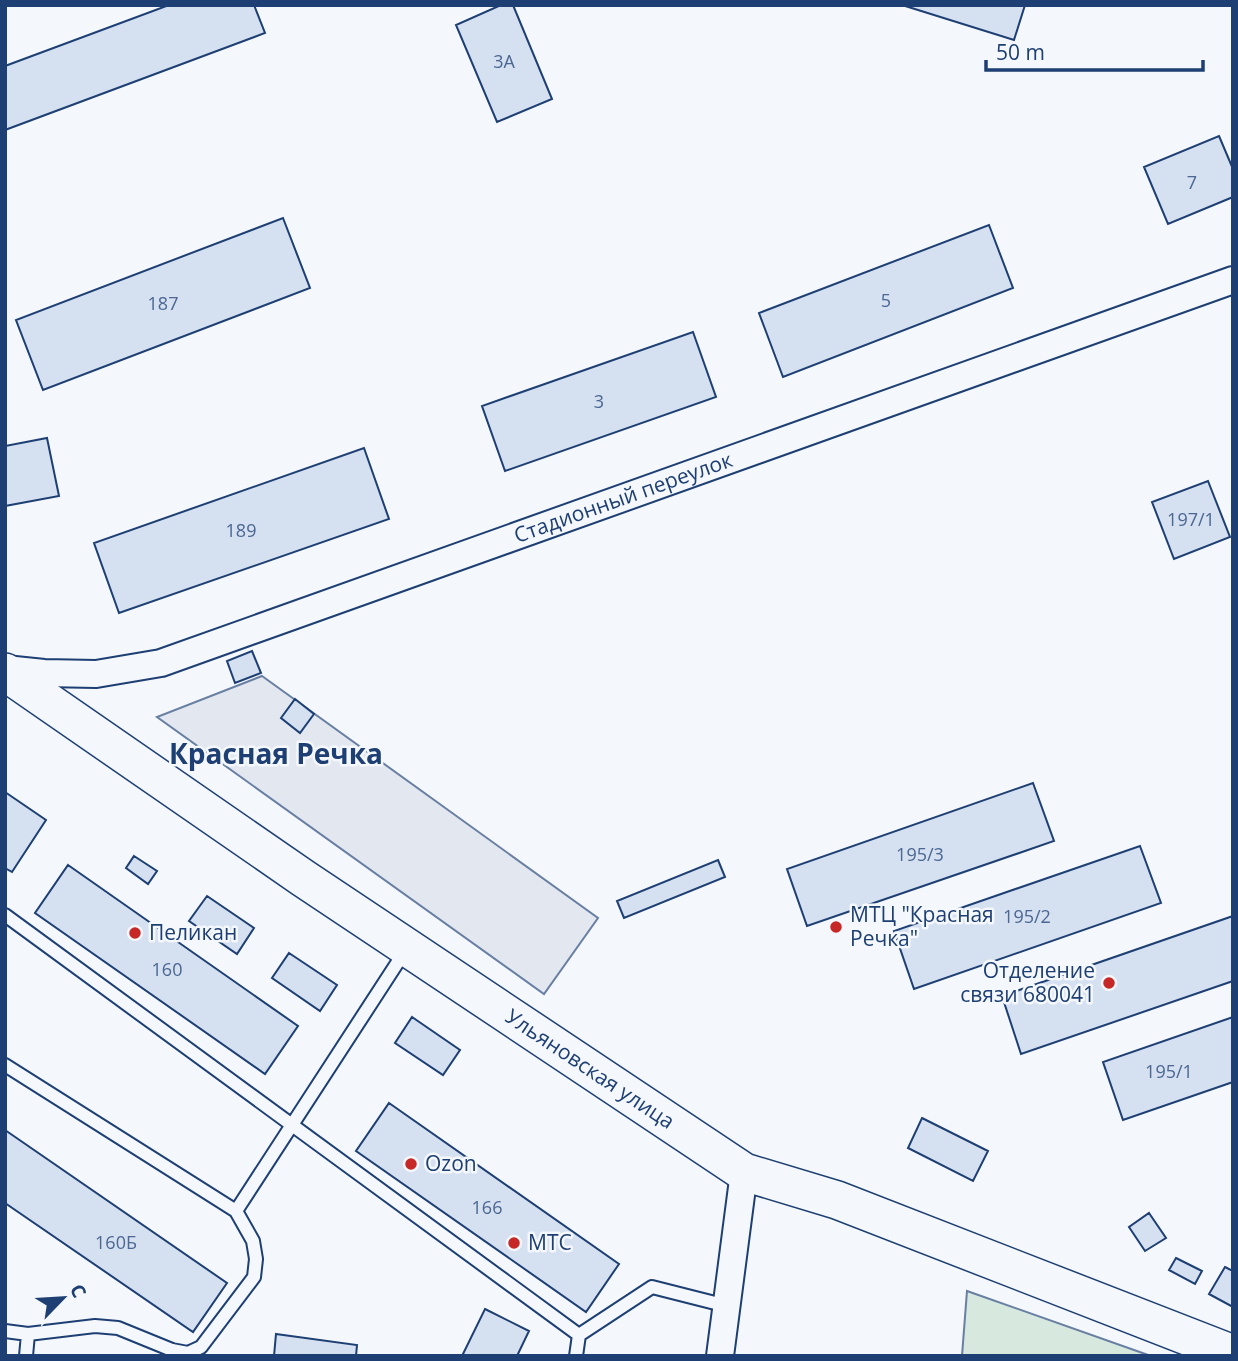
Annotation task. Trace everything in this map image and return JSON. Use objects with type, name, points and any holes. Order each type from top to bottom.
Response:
[{"type":"street","name":"Стадионный переулок","points":[[5,670],[96,674],[161,663],[1233,280]]},
{"type":"street","name":"Ульяновская улица","points":[[5,670],[303,878],[744,1172],[837,1200],[1233,1354]]},
{"type":"street","points":[[720,1356],[744,1172]]},
{"type":"lane","points":[[5,915],[579,1335]]},
{"type":"lane","points":[[236,1211],[407,948]]},
{"type":"lane","points":[[5,1065],[236,1211],[253,1241],[256,1259],[254,1277],[201,1351],[188,1353],[172,1350],[118,1328],[95,1326],[28,1335],[5,1331]]},
{"type":"lane","points":[[576,1356],[579,1335],[652,1287],[727,1306]]},
{"type":"lane","points":[[26,1356],[28,1335]]},
{"type":"shaded area","points":[[262,676],[598,918],[544,994],[157,717]]},
{"type":"shaded area","points":[[967,1291],[1151,1356],[962,1356]]},
{"type":"building","points":[[169,5],[254,5],[265,33],[5,130],[5,66]]},
{"type":"building","points":[[501,5],[513,5],[552,99],[497,122],[456,25]]},
{"type":"building","points":[[902,5],[1025,5],[1014,40]]},
{"type":"building","points":[[1219,136],[1233,169],[1233,197],[1168,224],[1144,167]]},
{"type":"building","points":[[283,218],[310,288],[43,390],[16,320]]},
{"type":"building","points":[[989,225],[1013,288],[783,377],[759,313]]},
{"type":"building","points":[[693,332],[716,397],[505,471],[482,406]]},
{"type":"building","points":[[47,438],[59,496],[5,506],[5,446]]},
{"type":"building","points":[[364,448],[389,519],[119,613],[94,543]]},
{"type":"building","points":[[1208,481],[1230,537],[1174,559],[1152,502]]},
{"type":"building","points":[[252,651],[261,673],[235,683],[227,661]]},
{"type":"building","points":[[295,699],[314,714],[300,733],[281,718]]},
{"type":"building","points":[[1033,783],[1054,841],[807,926],[787,869]]},
{"type":"building","points":[[5,792],[46,820],[12,872],[5,868]]},
{"type":"building","points":[[1140,846],[1161,903],[914,989],[894,931]]},
{"type":"building","points":[[134,856],[157,871],[148,884],[126,868]]},
{"type":"building","points":[[718,860],[725,877],[624,918],[617,901]]},
{"type":"building","points":[[68,865],[298,1026],[265,1074],[35,913]]},
{"type":"building","points":[[207,896],[254,928],[237,954],[189,921]]},
{"type":"building","points":[[1233,916],[1233,981],[1021,1054],[1002,996]]},
{"type":"building","points":[[289,953],[337,985],[320,1011],[272,978]]},
{"type":"building","points":[[412,1017],[460,1050],[443,1075],[395,1043]]},
{"type":"building","points":[[1233,1017],[1233,1082],[1123,1120],[1103,1062]]},
{"type":"building","points":[[389,1103],[619,1264],[586,1312],[356,1151]]},
{"type":"building","points":[[922,1118],[988,1151],[973,1181],[908,1148]]},
{"type":"building","points":[[5,1130],[227,1283],[193,1332],[5,1203]]},
{"type":"building","points":[[1149,1213],[1166,1238],[1145,1251],[1129,1227]]},
{"type":"building","points":[[1176,1258],[1202,1271],[1195,1284],[1169,1270]]},
{"type":"building","points":[[1225,1267],[1233,1271],[1233,1307],[1209,1294]]},
{"type":"building","points":[[485,1309],[529,1331],[517,1356],[462,1356]]},
{"type":"building","points":[[276,1334],[357,1345],[356,1356],[274,1356]]},
{"type":"place","name":"МТЦ \"Красная Речка\"","points":[[836,927]]},
{"type":"place","name":"Пеликан","points":[[135,933]]},
{"type":"place","name":"Отделение связи 680041","points":[[1109,983]]},
{"type":"place","name":"Ozon","points":[[411,1164]]},
{"type":"place","name":"МТС","points":[[514,1243]]},
{"type":"district","name":"Красная Речка","points":[[276,754]]}]
